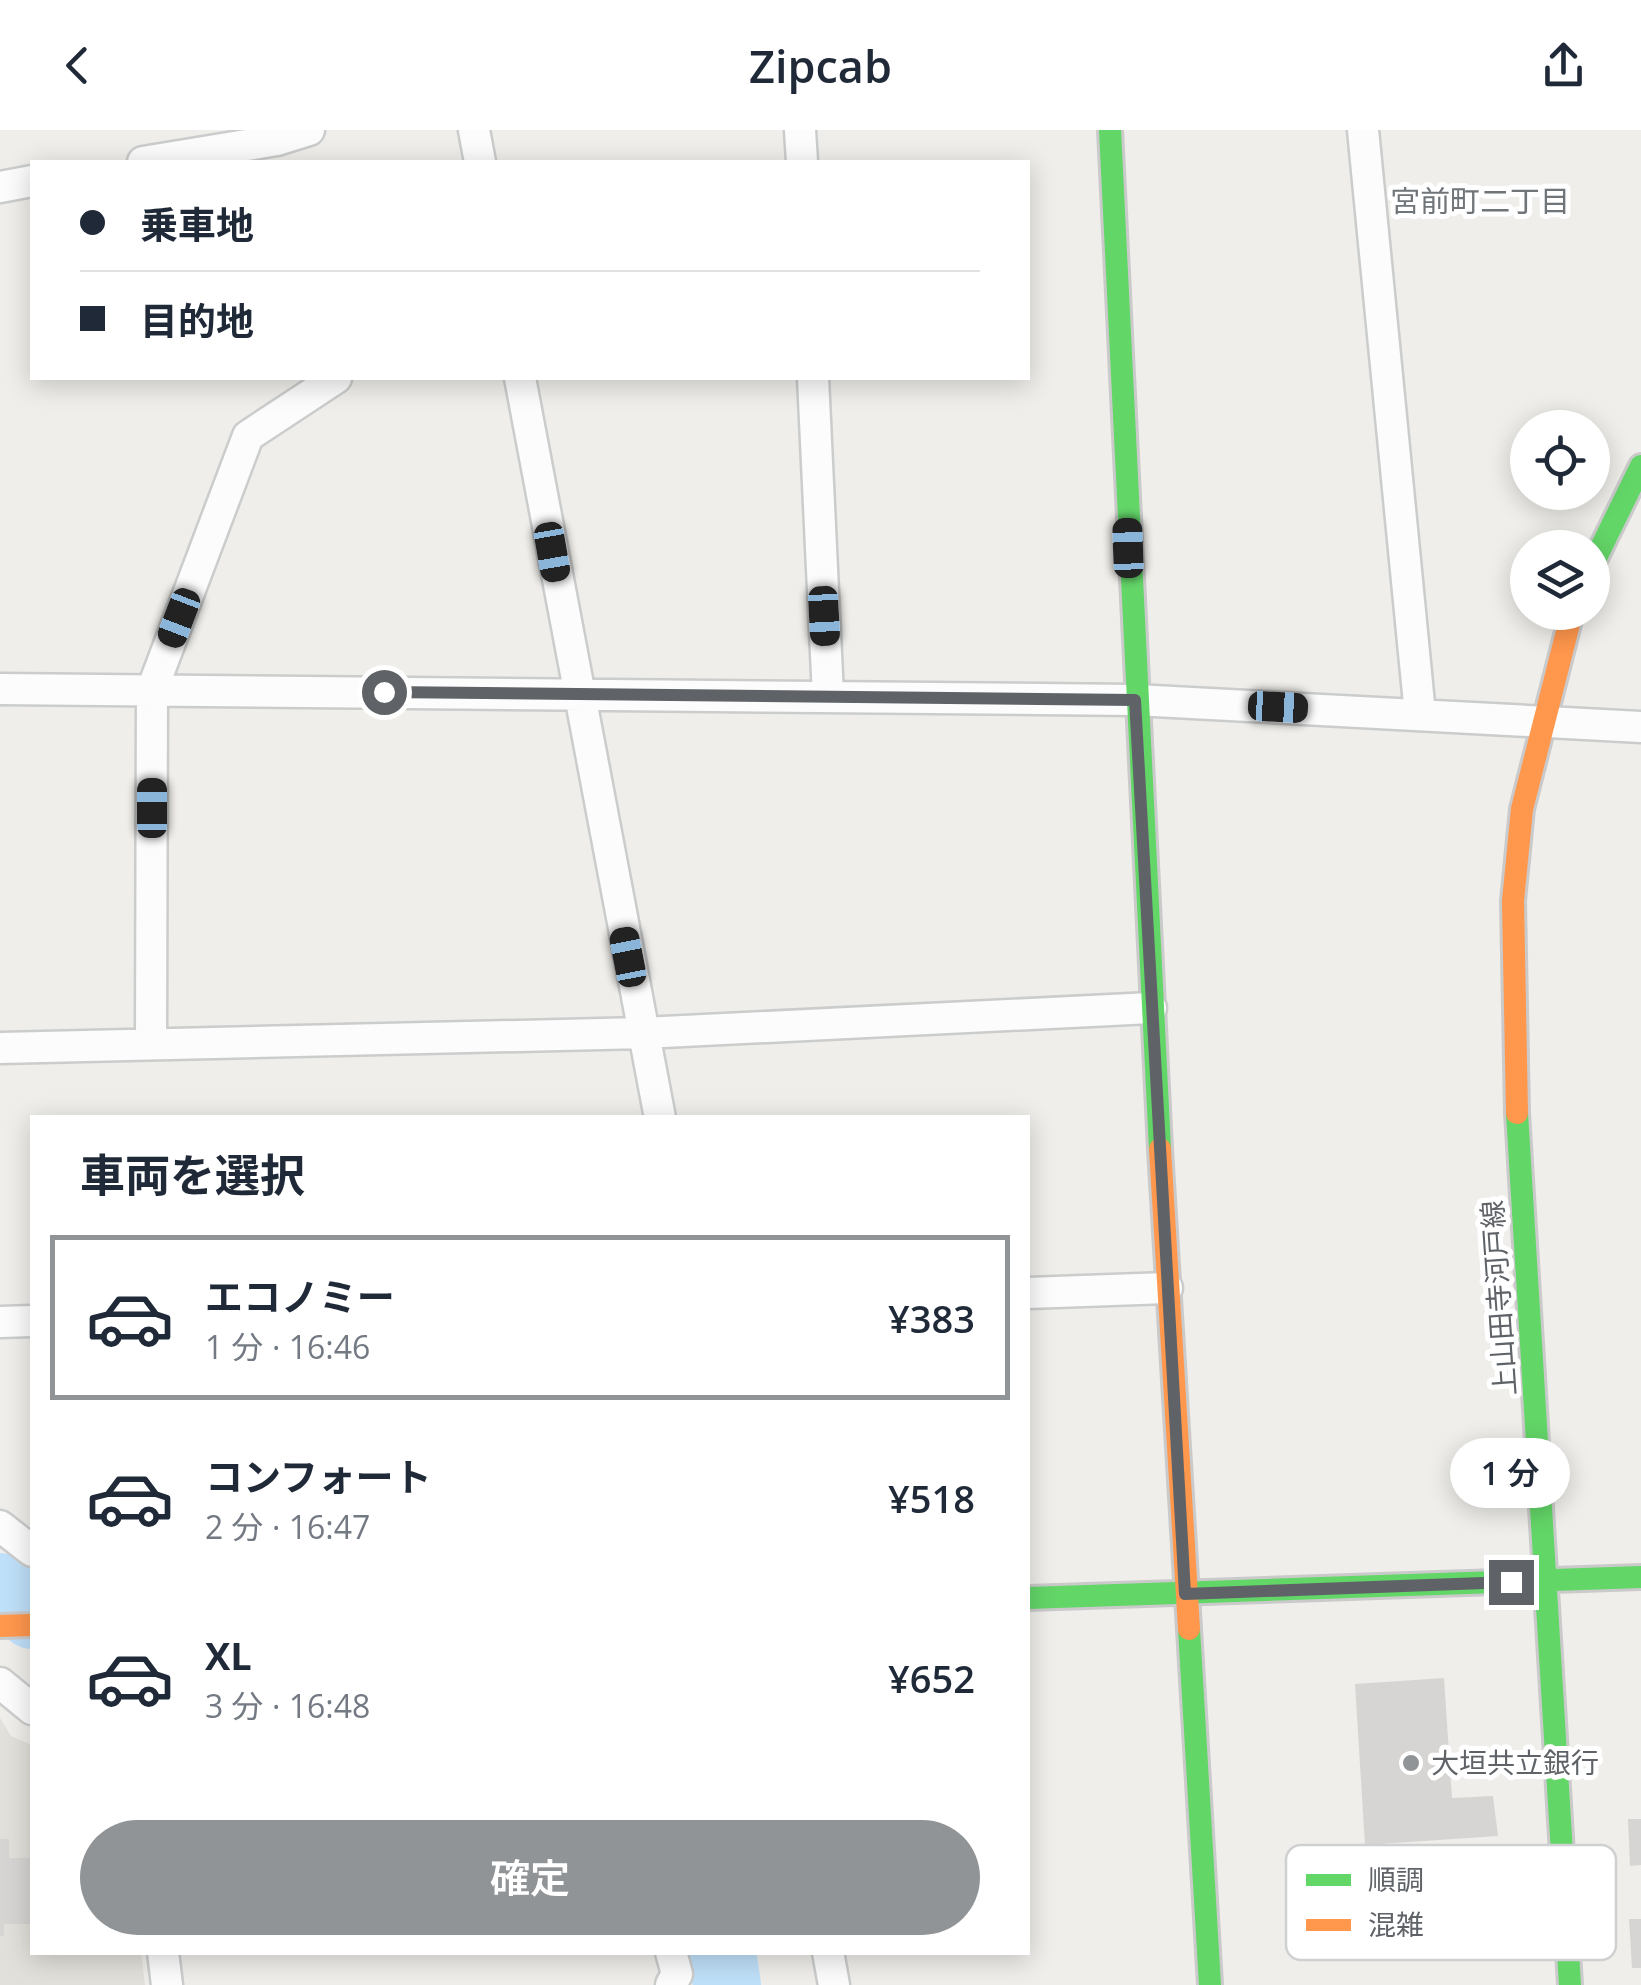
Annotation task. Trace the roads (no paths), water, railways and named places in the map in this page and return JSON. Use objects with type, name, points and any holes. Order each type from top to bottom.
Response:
[{"type":"street","points":[[155,160],[278,140],[309,130]]},
{"type":"street","points":[[474,130],[480,160]]},
{"type":"street","points":[[800,130],[802,160]]},
{"type":"street","points":[[1110,130],[1151,1008],[1210,1985]]},
{"type":"street","points":[[1363,130],[1420,714]]},
{"type":"street","points":[[0,187],[30,182]]},
{"type":"street","points":[[151,1044],[152,690],[248,436],[333,380]]},
{"type":"street","points":[[520,380],[659,1115]]},
{"type":"street","points":[[812,380],[828,696]]},
{"type":"street","points":[[1610,530],[1641,466]]},
{"type":"street","name":"上山田寺河戸線","points":[[1562,1845],[1515,1086],[1513,920],[1522,809],[1567,630]]},
{"type":"street","points":[[0,689],[1135,700],[1641,727]]},
{"type":"street","points":[[0,1048],[643,1033],[1151,1008]]},
{"type":"street","points":[[1030,1292],[1167,1288]]},
{"type":"street","points":[[0,1322],[30,1321]]},
{"type":"street","points":[[0,1526],[30,1549]]},
{"type":"street","points":[[1030,1598],[1641,1577]]},
{"type":"street","points":[[0,1626],[30,1625]]},
{"type":"street","points":[[0,1683],[30,1708]]},
{"type":"street","points":[[164,1955],[167,1985]]},
{"type":"street","points":[[671,1985],[676,1974],[672,1955]]},
{"type":"street","points":[[829,1955],[834,1985]]},
{"type":"street","name":"上山田寺河戸線","points":[[1569,1960],[1570,1985]]},
{"type":"waterway","points":[[0,1587],[30,1613]]},
{"type":"waterway","points":[[722,1955],[727,1985]]},
{"type":"place","name":"大垣共立銀行","points":[[1411,1763]]},
{"type":"district","name":"宮前町二丁目","points":[[1480,202]]}]
